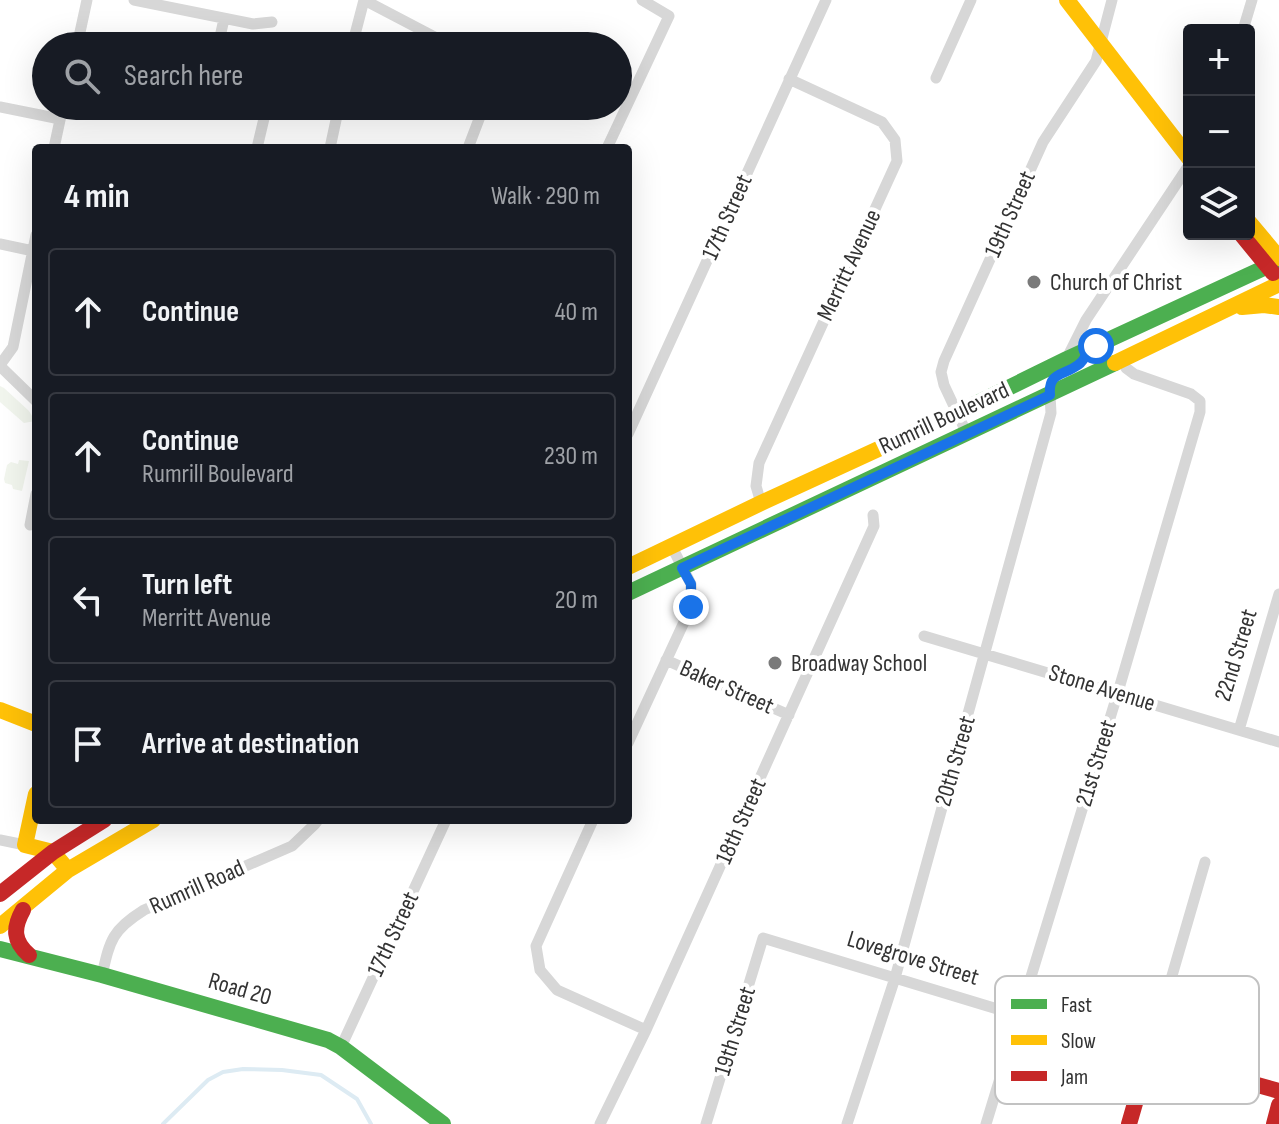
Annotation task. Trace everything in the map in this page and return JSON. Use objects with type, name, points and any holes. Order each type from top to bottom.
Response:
[{"type":"main road","points":[[1067,0],[1183,150]]},
{"type":"main road","points":[[1255,227],[1271,241],[1279,282]]},
{"type":"main road","points":[[1248,240],[1275,262]]},
{"type":"main road","name":"Rumrill Boulevard","points":[[632,565],[1275,262]]},
{"type":"main road","name":"Rumrill Boulevard","points":[[632,591],[1050,395],[1279,282]]},
{"type":"main road","points":[[1229,308],[1279,307]]},
{"type":"main road","points":[[1050,395],[1051,380],[1082,363],[1089,349]]},
{"type":"main road","points":[[0,710],[32,722]]},
{"type":"main road","points":[[32,813],[25,845],[53,852],[68,870]]},
{"type":"main road","points":[[0,894],[53,852],[98,824]]},
{"type":"main road","points":[[0,926],[68,870],[146,824]]},
{"type":"main road","points":[[26,905],[14,926],[15,939],[31,957]]},
{"type":"main road","name":"Road 20","points":[[0,949],[313,1035],[341,1047],[443,1124]]},
{"type":"main road","name":"Lovegrove Street","points":[[1259,1085],[1279,1091]]},
{"type":"main road","points":[[1129,1124],[1135,1104]]},
{"type":"main road","points":[[1274,1124],[1279,1105]]},
{"type":"street","points":[[80,32],[87,0]]},
{"type":"street","points":[[134,0],[253,24],[272,22]]},
{"type":"street","points":[[356,32],[364,0],[425,32]]},
{"type":"street","points":[[632,95],[669,16],[642,0]]},
{"type":"street","name":"17th Street","points":[[632,425],[826,0]]},
{"type":"street","points":[[936,78],[971,0]]},
{"type":"street","name":"19th Street","points":[[967,434],[944,385],[941,372],[944,361],[1043,142],[1096,61],[1112,0]]},
{"type":"street","points":[[1245,24],[1252,0]]},
{"type":"street","points":[[221,32],[224,19]]},
{"type":"street","name":"Merritt Avenue","points":[[761,503],[756,486],[759,463],[897,161],[895,140],[882,122],[789,79]]},
{"type":"street","points":[[0,107],[32,113]]},
{"type":"street","points":[[55,144],[60,120]]},
{"type":"street","points":[[258,144],[264,120]]},
{"type":"street","points":[[331,144],[336,120]]},
{"type":"street","points":[[470,144],[479,120]]},
{"type":"street","points":[[609,144],[620,120]]},
{"type":"street","points":[[1067,359],[1086,320],[1187,168]]},
{"type":"street","points":[[0,244],[32,251]]},
{"type":"street","points":[[32,256],[13,347],[0,366],[32,397]]},
{"type":"street","name":"21st Street","points":[[1030,976],[1200,412],[1200,401],[1191,394],[1134,374],[1122,360]]},
{"type":"street","name":"20th Street","points":[[847,1124],[895,978],[1051,413],[1050,395]]},
{"type":"street","points":[[30,525],[32,515]]},
{"type":"street","name":"18th Street","points":[[600,1124],[646,1030],[874,526],[873,515]]},
{"type":"street","points":[[632,734],[691,607],[691,584],[672,547]]},
{"type":"street","name":"22nd Street","points":[[1239,730],[1279,594]]},
{"type":"street","name":"Stone Avenue","points":[[924,636],[1279,742]]},
{"type":"street","name":"Baker Street","points":[[666,660],[789,715]]},
{"type":"street","name":"Rumrill Road","points":[[102,975],[110,940],[124,922],[144,910],[292,846],[314,824]]},
{"type":"street","name":"17th Street","points":[[341,1047],[444,824]]},
{"type":"street","points":[[591,824],[536,946],[540,970],[557,990],[646,1030]]},
{"type":"street","points":[[0,840],[25,845]]},
{"type":"street","points":[[1172,976],[1205,862]]},
{"type":"street","name":"19th Street","points":[[706,1124],[763,938]]},
{"type":"street","name":"Lovegrove Street","points":[[763,938],[995,1007]]},
{"type":"street","name":"21st Street","points":[[986,1124],[995,1093]]},
{"type":"shaded area","points":[[0,386],[29,411],[32,422],[24,423],[0,402]]},
{"type":"shaded area","points":[[19,460],[29,461],[22,491],[13,489],[4,479],[7,465],[11,462],[18,464]]},
{"type":"waterway","points":[[163,1124],[208,1080],[223,1072],[243,1069],[321,1075],[357,1099],[371,1124]]},
{"type":"traffic: fast","points":[[961,411],[1279,261]]},
{"type":"traffic: fast","points":[[632,591],[1115,363]]},
{"type":"traffic: fast","points":[[0,949],[328,1040],[443,1124]]},
{"type":"traffic: slow","points":[[1067,0],[1183,150]]},
{"type":"traffic: slow","points":[[1255,229],[1279,258]]},
{"type":"traffic: slow","points":[[1115,363],[1279,284]]},
{"type":"traffic: slow","points":[[1242,307],[1279,307]]},
{"type":"traffic: slow","points":[[632,565],[961,411]]},
{"type":"traffic: slow","points":[[0,710],[32,722]]},
{"type":"traffic: slow","points":[[32,813],[25,845],[53,852],[68,870]]},
{"type":"traffic: slow","points":[[0,926],[68,870],[146,824]]},
{"type":"traffic: jam","points":[[1246,240],[1273,273]]},
{"type":"traffic: jam","points":[[0,894],[53,852],[98,824]]},
{"type":"traffic: jam","points":[[23,910],[16,934],[29,955]]},
{"type":"traffic: jam","points":[[1259,1085],[1279,1091]]},
{"type":"traffic: jam","points":[[1129,1124],[1135,1104]]},
{"type":"traffic: jam","points":[[1274,1124],[1279,1105]]},
{"type":"place","name":"Church of Christ","points":[[1034,282]]},
{"type":"place","name":"Broadway School","points":[[775,663]]},
{"type":"route","points":[[691,607],[691,584],[682,568],[1050,395],[1051,380],[1082,363],[1089,349],[1096,346]]}]
